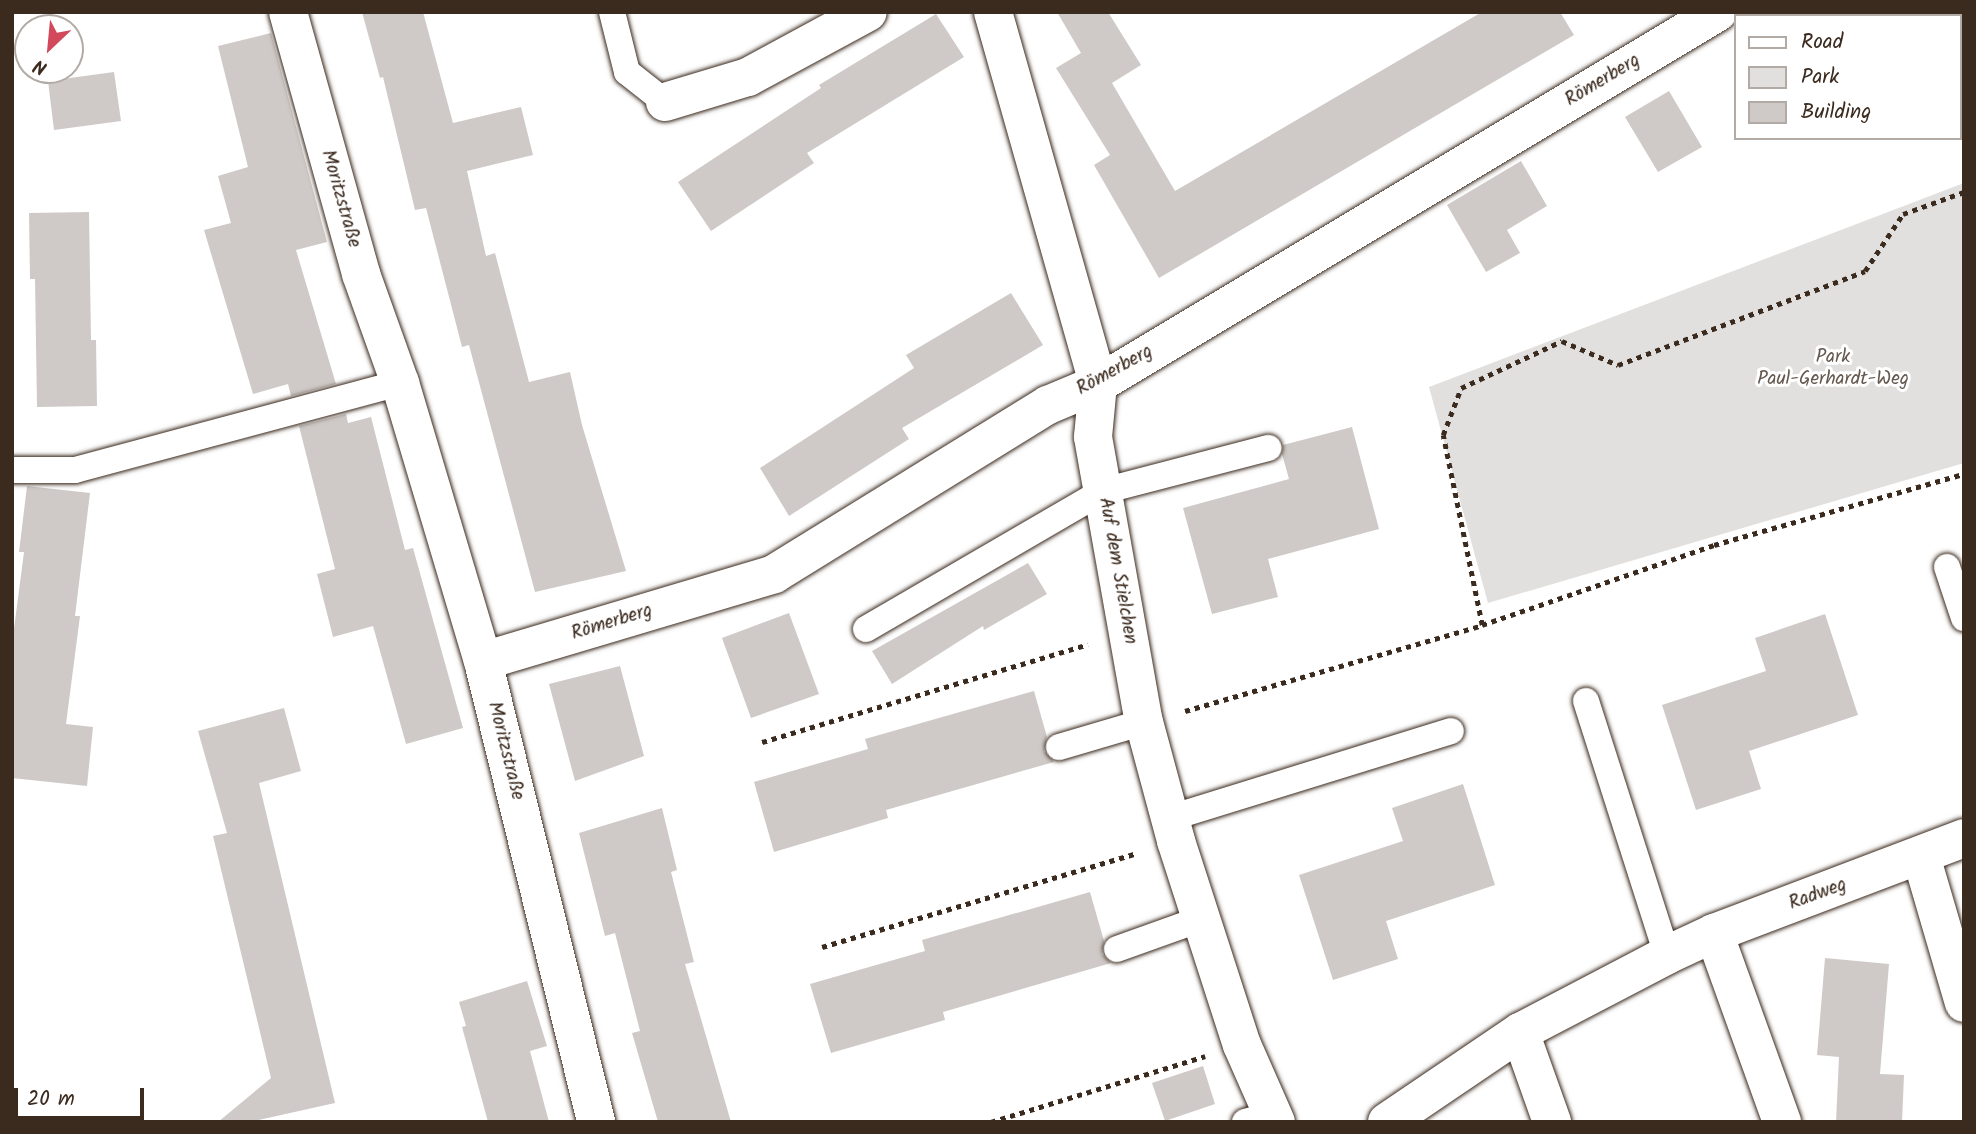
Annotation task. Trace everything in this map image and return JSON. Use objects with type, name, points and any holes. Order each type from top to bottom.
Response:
[{"type":"street","name":"Moritzstraße","points":[[288,12],[362,274],[400,383],[483,661],[596,1122]]},
{"type":"street","points":[[665,102],[748,77],[868,12]]},
{"type":"street","name":"Auf dem Stielchen","points":[[993,12],[1098,384],[1093,437],[1144,723],[1173,830],[1265,1119]]},
{"type":"street","name":"Römerberg","points":[[483,661],[774,574],[1048,405],[1098,384],[1718,12]]},
{"type":"street","name":"Radweg","points":[[1387,1122],[1520,1032],[1667,955],[1714,933],[1964,838]]},
{"type":"street","points":[[1921,856],[1964,1003]]},
{"type":"street","points":[[1714,933],[1782,1122]]},
{"type":"street","points":[[1520,1032],[1552,1122]]},
{"type":"lane","points":[[612,12],[627,72],[665,102]]},
{"type":"lane","points":[[12,470],[75,470],[400,383]]},
{"type":"lane","points":[[866,629],[1103,491],[1268,448]]},
{"type":"lane","points":[[1947,567],[1964,618]]},
{"type":"lane","points":[[1586,701],[1667,955]]},
{"type":"lane","points":[[1059,747],[1144,723]]},
{"type":"lane","points":[[1173,830],[1451,731]]},
{"type":"lane","points":[[1117,949],[1201,919]]},
{"type":"path","points":[[1482,625],[1444,435],[1461,388],[1562,341],[1618,365],[1865,271],[1903,214],[1964,192]]},
{"type":"path","points":[[1144,723],[1482,625],[1714,545],[1964,474]]},
{"type":"path","points":[[762,742],[1129,632]]},
{"type":"path","points":[[822,947],[1173,830]]},
{"type":"path","points":[[991,1122],[1242,1045]]},
{"type":"green space","name":"Park Paul-Gerhardt-Weg","points":[[1964,183],[1964,463],[1488,603],[1429,387]]},
{"type":"building","points":[[362,12],[423,12],[453,123],[521,107],[533,155],[467,171],[486,256],[495,253],[529,382],[570,372],[582,425],[626,571],[535,592],[469,345],[462,347],[426,208],[415,210],[383,77],[380,78]]},
{"type":"building","points":[[1057,12],[1108,12],[1141,65],[1112,83],[1175,191],[1482,12],[1560,12],[1574,35],[1159,278],[1094,165],[1110,155],[1056,68],[1081,53]]},
{"type":"building","points":[[936,14],[964,57],[807,153],[814,163],[711,231],[678,182],[821,88],[819,85]]},
{"type":"building","points":[[271,33],[327,242],[296,250],[336,384],[291,396],[288,384],[253,394],[204,230],[231,223],[218,176],[248,167],[218,46]]},
{"type":"building","points":[[114,72],[121,121],[54,130],[48,84],[84,84],[84,76]]},
{"type":"building","points":[[1669,91],[1702,147],[1658,172],[1625,117]]},
{"type":"building","points":[[1521,161],[1547,206],[1507,230],[1520,253],[1486,272],[1447,205]]},
{"type":"building","points":[[89,212],[91,340],[96,340],[97,406],[37,407],[35,279],[30,279],[29,213]]},
{"type":"building","points":[[1011,293],[1043,345],[902,428],[909,439],[789,516],[760,468],[914,368],[906,355]]},
{"type":"building","points":[[346,414],[348,423],[371,417],[405,550],[413,548],[463,728],[406,744],[373,626],[333,637],[317,574],[335,569],[299,426]]},
{"type":"building","points":[[1352,427],[1379,529],[1268,559],[1278,597],[1212,614],[1183,508],[1289,479],[1282,454],[1283,445]]},
{"type":"building","points":[[27,486],[90,493],[75,616],[80,616],[66,724],[93,727],[87,786],[12,778],[12,644],[24,552],[19,552]]},
{"type":"building","points":[[1028,563],[1047,594],[984,630],[983,626],[892,684],[872,651]]},
{"type":"building","points":[[789,613],[819,694],[751,718],[722,638]]},
{"type":"building","points":[[1825,614],[1858,715],[1749,751],[1761,789],[1696,810],[1662,705],[1766,671],[1755,638]]},
{"type":"building","points":[[620,666],[644,756],[575,781],[549,684]]},
{"type":"building","points":[[1034,691],[1047,737],[1044,751],[1054,762],[886,810],[888,818],[774,852],[754,782],[868,749],[865,739]]},
{"type":"building","points":[[284,708],[301,771],[259,783],[335,1103],[250,1122],[218,1122],[271,1078],[213,836],[227,833],[198,731]]},
{"type":"building","points":[[1463,784],[1495,885],[1386,921],[1398,959],[1333,980],[1299,875],[1403,841],[1392,808]]},
{"type":"building","points":[[662,808],[677,870],[671,872],[694,962],[685,964],[731,1122],[658,1122],[632,1033],[640,1031],[615,933],[605,936],[579,833]]},
{"type":"building","points":[[1090,892],[1104,941],[1102,954],[1111,963],[943,1012],[945,1020],[831,1053],[810,984],[925,951],[922,940]]},
{"type":"building","points":[[1825,958],[1889,964],[1880,1074],[1904,1075],[1902,1122],[1836,1122],[1839,1057],[1817,1055]]},
{"type":"building","points":[[527,981],[547,1046],[530,1051],[549,1122],[488,1122],[462,1027],[466,1026],[459,1002]]},
{"type":"building","points":[[1203,1066],[1215,1104],[1165,1121],[1152,1083]]}]
